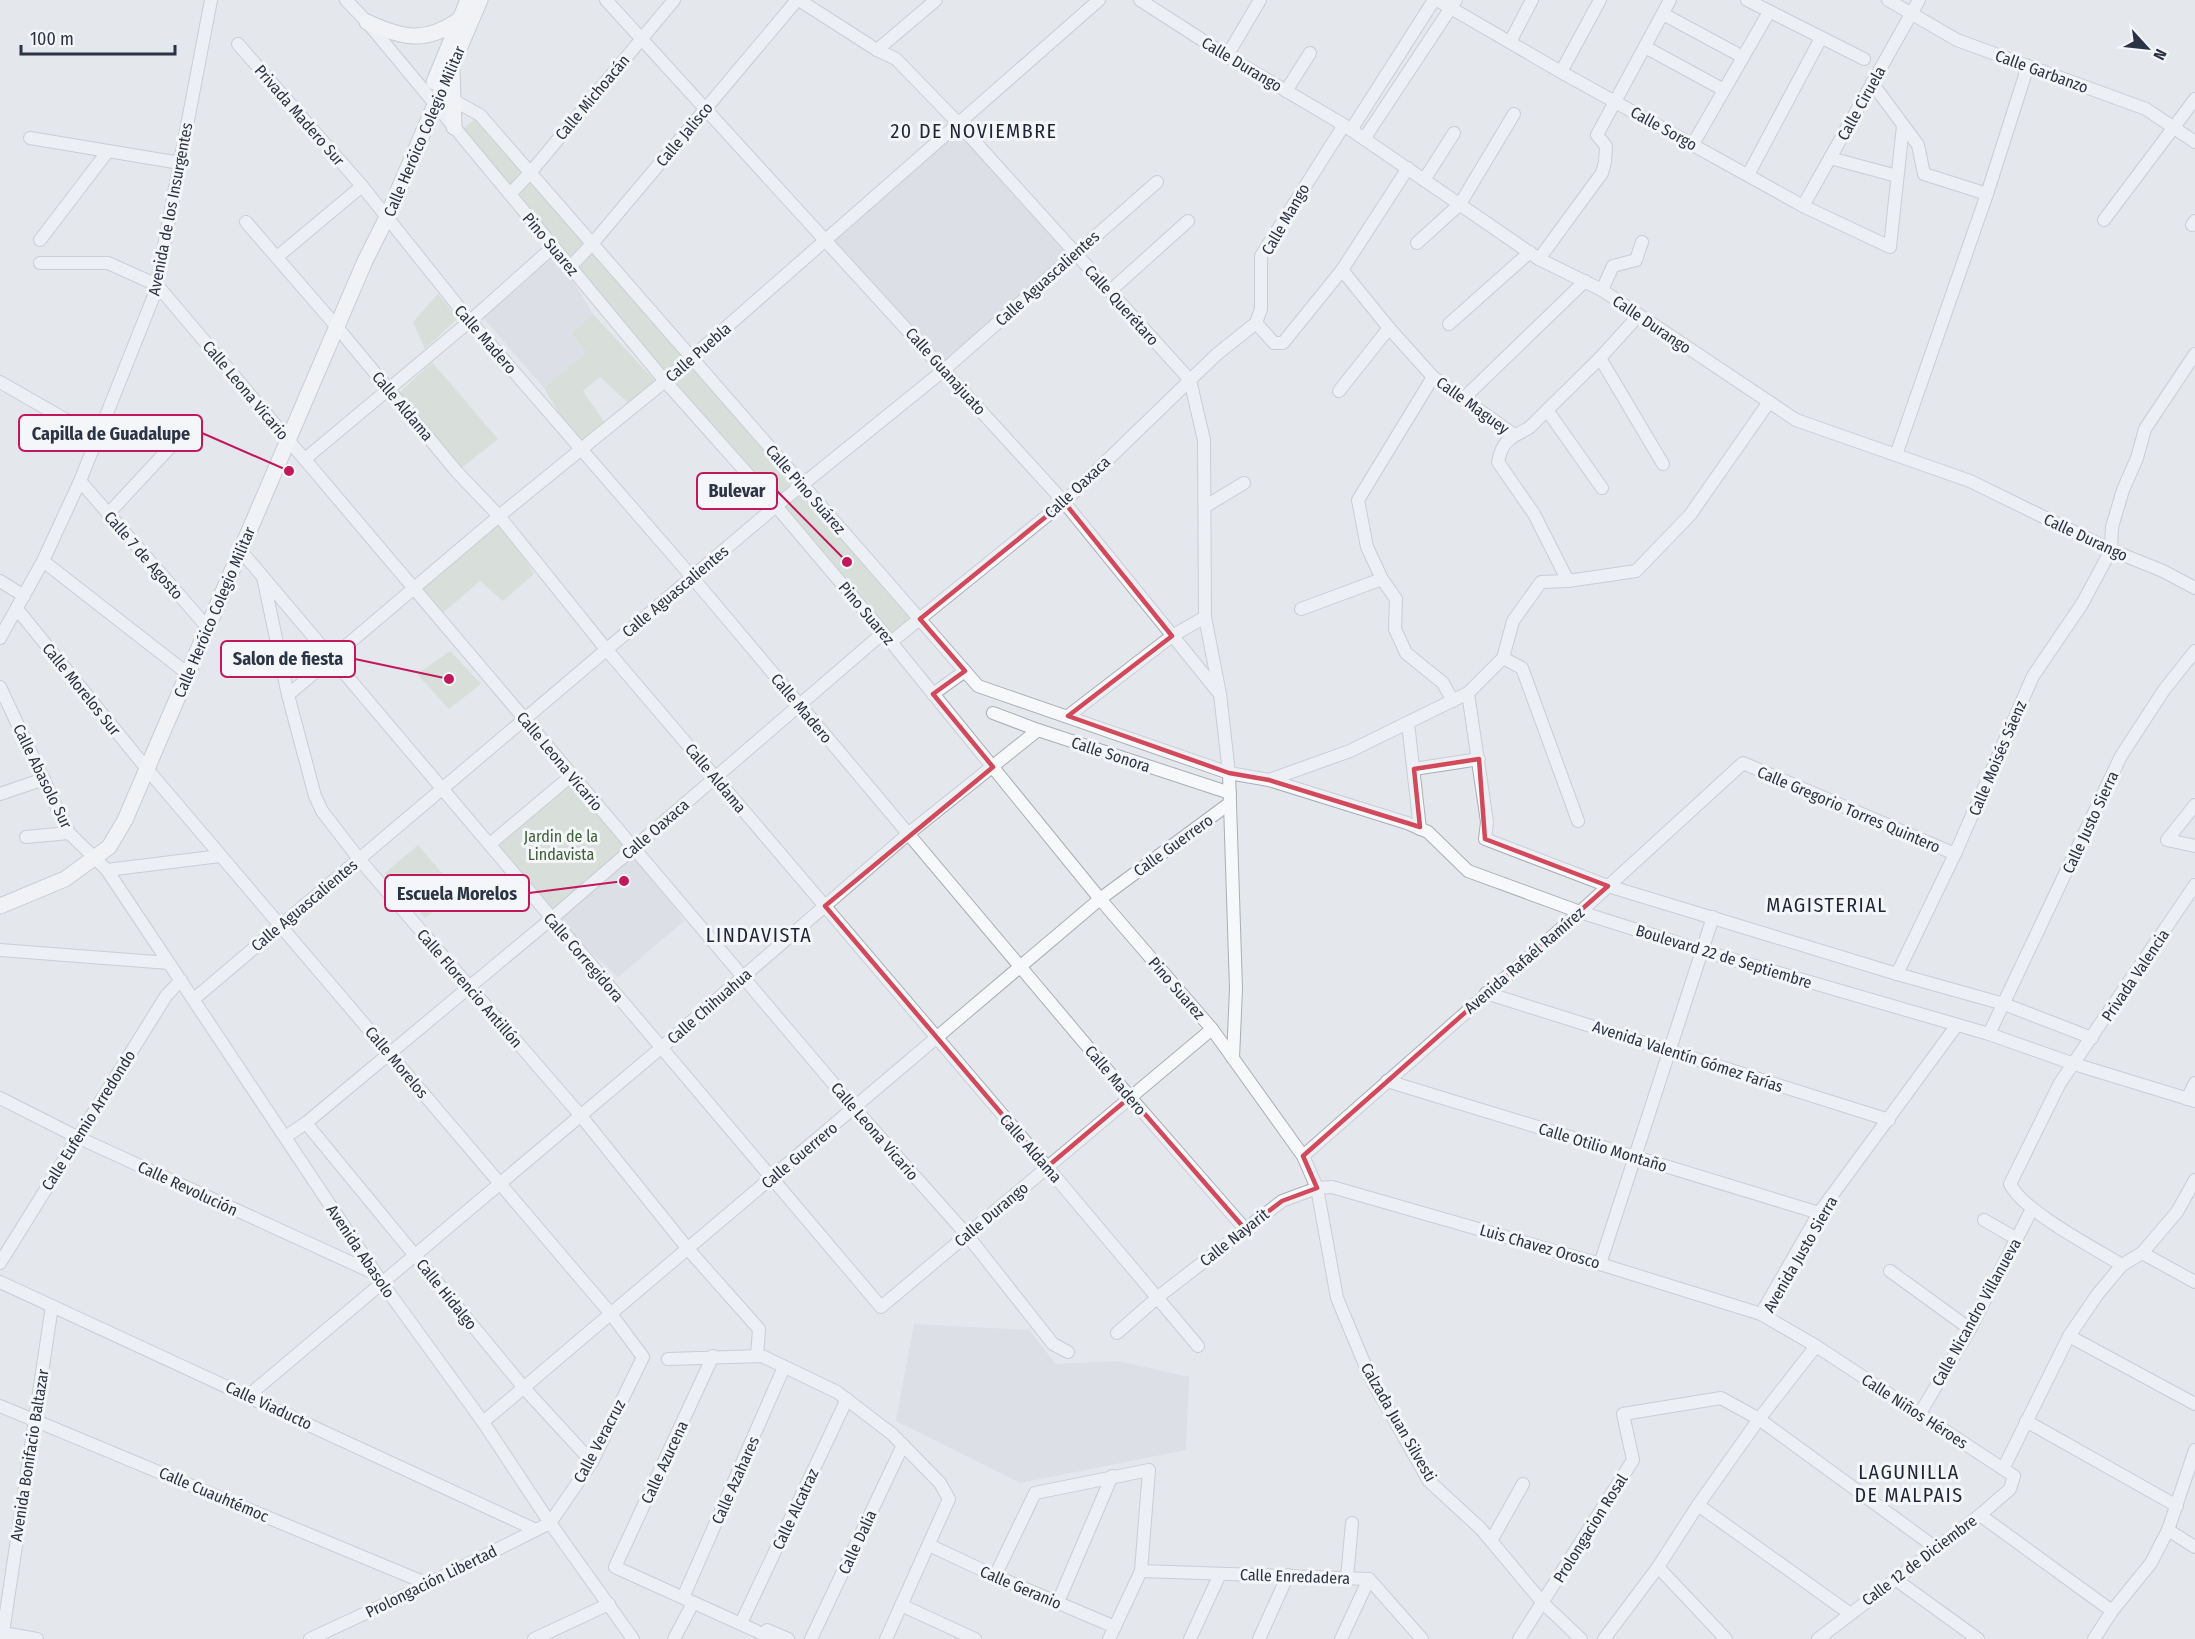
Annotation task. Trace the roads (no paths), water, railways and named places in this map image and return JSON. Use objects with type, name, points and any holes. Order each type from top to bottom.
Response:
[{"type":"main road","name":"Calle Heróico Colegio Militar","points":[[0,906],[65,879],[96,858],[109,847],[125,820],[384,216],[431,100],[459,21],[472,4]]},
{"type":"main road","name":"Calle Heróico Colegio Militar","points":[[431,100],[452,66],[472,4]]},
{"type":"main road","points":[[367,21],[397,34],[421,38],[447,29],[459,21]]},
{"type":"main road","points":[[452,66],[454,127]]},
{"type":"street","name":"Avenida de los Insurgentes","points":[[0,638],[43,561],[80,481],[156,285],[211,0]]},
{"type":"street","name":"Pino Suarez","points":[[346,0],[367,21],[665,381],[776,506],[1100,899],[1212,1029],[1303,1156]]},
{"type":"street","name":"Calle Guanajuato","points":[[606,0],[1064,502],[1220,694]]},
{"type":"street","name":"Calle Michoacán","points":[[510,194],[674,0]]},
{"type":"street","name":"Calle Querétaro","points":[[798,0],[877,50],[896,59],[958,123],[1190,380],[1204,440],[1205,617],[1220,694]]},
{"type":"street","name":"Calle Jalisco","points":[[570,267],[798,0]]},
{"type":"street","points":[[877,50],[936,0]]},
{"type":"street","name":"Calle Puebla","points":[[288,694],[498,516],[665,381],[1099,0]]},
{"type":"street","name":"Calle Durango","points":[[1140,0],[1364,139],[1534,256],[1602,290],[1796,420],[1970,481],[2195,588]]},
{"type":"street","points":[[1227,56],[1260,0]]},
{"type":"street","points":[[1509,42],[1533,0]]},
{"type":"street","points":[[1561,72],[1600,0]]},
{"type":"street","points":[[1449,324],[1534,256],[1602,173],[1606,146],[1597,135],[1670,0]]},
{"type":"street","points":[[1747,0],[1864,59]]},
{"type":"street","name":"Calle Garbanzo","points":[[1888,0],[1957,40],[2146,109],[2195,142]]},
{"type":"street","name":"Calle Ciruela","points":[[1803,206],[1919,0]]},
{"type":"street","points":[[1364,139],[1444,2]]},
{"type":"street","name":"Calle Sorgo","points":[[1444,2],[1561,72],[1803,206],[1890,248],[1897,176]]},
{"type":"street","name":"Calle Mango","points":[[1256,323],[1261,309],[1261,256],[1347,128],[1444,2]]},
{"type":"street","points":[[1693,144],[1769,12]]},
{"type":"street","points":[[1663,14],[1743,57]]},
{"type":"street","points":[[1748,175],[1821,38]]},
{"type":"street","name":"Privada Madero Sur","points":[[238,44],[362,186]]},
{"type":"street","points":[[1645,47],[1724,90]]},
{"type":"street","points":[[1286,91],[1310,53]]},
{"type":"street","points":[[1896,455],[1987,194],[2028,66]]},
{"type":"street","points":[[1872,83],[1918,145],[1924,174],[1987,194]]},
{"type":"street","points":[[2104,220],[2195,99]]},
{"type":"street","name":"Calle Pino Suárez","points":[[453,100],[480,115],[978,686],[1229,774]]},
{"type":"street","points":[[1417,243],[1460,204],[1514,114]]},
{"type":"street","points":[[1830,158],[1897,176],[1903,126]]},
{"type":"street","points":[[1424,180],[1455,133]]},
{"type":"street","points":[[30,138],[180,163]]},
{"type":"street","points":[[40,240],[108,151]]},
{"type":"street","points":[[1256,323],[1274,343],[1283,343],[1342,270],[1408,168]]},
{"type":"street","name":"Calle Aguascalientes","points":[[194,999],[776,506],[944,370],[1157,182]]},
{"type":"street","points":[[277,257],[362,186]]},
{"type":"street","name":"Calle Madero","points":[[362,186],[470,321],[692,577],[1130,1097],[1245,1228]]},
{"type":"street","points":[[1110,291],[1188,221]]},
{"type":"street","name":"Calle Aldama","points":[[246,222],[337,327],[457,472],[498,516],[606,649],[1158,1297],[1197,1346]]},
{"type":"street","points":[[1602,290],[1613,266],[1636,260],[1642,242]]},
{"type":"street","points":[[305,459],[470,321],[554,247]]},
{"type":"street","points":[[40,263],[108,263],[156,285]]},
{"type":"street","name":"Calle Maguey","points":[[1342,270],[1433,377],[1514,435],[1529,428],[1600,358],[1639,315]]},
{"type":"street","points":[[1464,398],[1585,281]]},
{"type":"street","name":"Calle Leona Vicario","points":[[156,285],[854,1108],[967,1235],[1053,1344],[1068,1352]]},
{"type":"street","name":"Calle Oaxaca","points":[[285,1137],[306,1124],[551,919],[800,705],[887,638],[920,619],[1064,502],[1216,355],[1256,323]]},
{"type":"street","points":[[1339,391],[1389,328]]},
{"type":"street","points":[[2111,550],[2112,526],[2122,490],[2137,458],[2145,429],[2195,354]]},
{"type":"street","points":[[1600,358],[1663,464]]},
{"type":"street","points":[[1433,377],[1358,500],[1367,547],[1382,579],[1395,599],[1395,629],[1406,653],[1443,683],[1453,700]]},
{"type":"street","points":[[0,382],[96,437]]},
{"type":"street","points":[[1229,774],[1269,780],[1350,751],[1468,693],[1503,657],[1513,621],[1541,582],[1568,581],[1636,571],[1690,515],[1769,402]]},
{"type":"street","points":[[1547,410],[1602,488]]},
{"type":"street","points":[[1514,435],[1501,448],[1498,462],[1534,514],[1568,581]]},
{"type":"street","points":[[108,514],[174,443]]},
{"type":"street","name":"Calle 7 de Agosto","points":[[80,481],[208,628]]},
{"type":"street","points":[[1206,506],[1244,483]]},
{"type":"street","name":"Calle Moisés Sáenz","points":[[1897,974],[1955,854],[2033,676],[2082,604],[2111,550]]},
{"type":"street","name":"Calle Corregidora","points":[[241,551],[881,1307]]},
{"type":"street","points":[[43,561],[188,674]]},
{"type":"street","name":"Calle Florencio Antillón","points":[[262,576],[288,694],[315,796],[322,811],[359,859],[581,1116],[688,1249],[759,1329],[757,1356]]},
{"type":"street","points":[[1301,609],[1382,579]]},
{"type":"street","points":[[0,581],[24,596]]},
{"type":"street","name":"Calle Morelos Sur","points":[[16,609],[147,770]]},
{"type":"street","points":[[1068,716],[1172,636],[1205,617]]},
{"type":"street","name":"Calle Justo Sierra","points":[[1989,1034],[2121,756],[2164,690],[2195,651]]},
{"type":"street","points":[[1503,657],[1522,668],[1578,821]]},
{"type":"street","points":[[933,694],[965,671]]},
{"type":"street","name":"Calle Abasolo Sur","points":[[0,687],[69,833],[96,858]]},
{"type":"street","points":[[1414,769],[1479,759],[1468,693]]},
{"type":"street","points":[[1220,694],[1230,798],[1236,989],[1233,1058]]},
{"type":"street","name":"Calle Sonora","points":[[993,713],[1230,798]]},
{"type":"street","points":[[1408,723],[1420,829]]},
{"type":"street","name":"Calle Chihuahua","points":[[249,1395],[379,1279],[415,1255],[501,1184],[908,834],[1038,730]]},
{"type":"street","name":"Boulevard 22 de Septiembre","points":[[1479,759],[1486,822],[1485,839],[1608,886],[1897,974],[2004,1004],[2092,1038]]},
{"type":"street","name":"Calle Gregorio Torres Quintero","points":[[1743,763],[1955,854]]},
{"type":"street","name":"Avenida Rafaél Ramírez","points":[[1303,1156],[1580,912],[1743,763]]},
{"type":"street","name":"Calle Morelos","points":[[147,770],[611,1314],[643,1357]]},
{"type":"street","points":[[490,844],[572,775]]},
{"type":"street","points":[[0,794],[44,779]]},
{"type":"street","name":"Boulevard 22 de Septiembre","points":[[1269,780],[1407,823],[1428,832],[1468,871],[1580,912],[1703,951],[1989,1034],[2074,1064],[2191,1100]]},
{"type":"street","name":"Calle Guerrero","points":[[483,1422],[1100,899],[1230,798]]},
{"type":"street","points":[[2195,805],[2167,840],[2195,846]]},
{"type":"street","points":[[26,837],[69,833]]},
{"type":"street","points":[[107,870],[220,855]]},
{"type":"street","name":"Avenida Abasolo","points":[[96,858],[107,870],[194,999],[379,1279],[483,1422],[550,1523],[633,1639]]},
{"type":"street","name":"Privada Valencia","points":[[2032,1209],[2014,1192],[2010,1184],[2060,1083],[2195,885]]},
{"type":"street","points":[[1600,1264],[1713,917]]},
{"type":"street","points":[[0,950],[169,963]]},
{"type":"street","name":"Calle Eufemio Arredondo","points":[[0,1263],[166,996],[181,980]]},
{"type":"street","name":"Avenida Valentín Gómez Farías","points":[[1486,993],[1889,1120]]},
{"type":"street","name":"Avenida Justo Sierra","points":[[1816,1346],[1761,1314],[1819,1213],[1957,1025]]},
{"type":"street","name":"Calle Durango","points":[[881,1307],[1212,1029]]},
{"type":"street","name":"Calle Otilio Montaño","points":[[1387,1081],[1819,1213]]},
{"type":"street","points":[[2191,1100],[2195,1083]]},
{"type":"street","name":"Calle Revolución","points":[[0,1098],[77,1137],[379,1279]]},
{"type":"street","name":"Calle Hidalgo","points":[[306,1124],[524,1388],[592,1462]]},
{"type":"street","name":"Calzada Juan Silvesti","points":[[1303,1156],[1317,1188],[1337,1298],[1370,1377],[1429,1481],[1491,1541],[1543,1604],[1581,1639]]},
{"type":"street","points":[[2003,1469],[2069,1336],[2097,1295],[2122,1265],[2142,1252],[2177,1212],[2195,1180]]},
{"type":"street","name":"Luis Chavez Orosco","points":[[1317,1188],[1332,1187],[1600,1264],[1761,1314]]},
{"type":"street","name":"Calle Nayarit","points":[[1117,1333],[1158,1297],[1282,1201],[1317,1188]]},
{"type":"street","points":[[2032,1209],[2122,1265]]},
{"type":"street","name":"Calle Nicandro Villanueva","points":[[1919,1415],[1970,1329],[2032,1209]]},
{"type":"street","points":[[1984,1220],[2017,1239]]},
{"type":"street","points":[[2142,1252],[2195,1282]]},
{"type":"street","points":[[1890,1270],[1970,1329]]},
{"type":"street","name":"Calle Viaducto","points":[[0,1282],[249,1395],[536,1530]]},
{"type":"street","name":"Avenida Bonifacio Baltazar","points":[[3,1636],[5,1585],[52,1306]]},
{"type":"street","points":[[2069,1336],[2195,1404]]},
{"type":"street","points":[[1604,1639],[1658,1567],[1698,1505],[1759,1419],[1816,1346]]},
{"type":"street","name":"Calle Niños Héroes","points":[[1816,1346],[2014,1476]]},
{"type":"street","name":"Calle Azucena","points":[[689,1598],[616,1564],[713,1356]]},
{"type":"street","points":[[668,1359],[762,1356],[847,1399],[892,1434],[940,1483],[949,1498],[886,1639]]},
{"type":"street","name":"Calle Veracruz","points":[[550,1523],[592,1462],[643,1357]]},
{"type":"street","name":"Calle Azahares","points":[[674,1639],[784,1367]]},
{"type":"street","name":"Prolongacion Rosal","points":[[1543,1604],[1633,1460],[1623,1414],[1721,1398],[1759,1419]]},
{"type":"street","name":"Calle Alcatraz","points":[[743,1619],[847,1399]]},
{"type":"street","name":"Calle Cuauhtémoc","points":[[0,1406],[428,1584]]},
{"type":"street","points":[[1759,1419],[1936,1548]]},
{"type":"street","points":[[2026,1421],[2177,1506]]},
{"type":"street","name":"Calle Dalia","points":[[811,1639],[903,1445]]},
{"type":"street","points":[[2094,1639],[2112,1611],[2151,1563],[2168,1530],[2195,1450]]},
{"type":"street","points":[[996,1576],[1035,1493],[1149,1470],[1141,1571],[1109,1639]]},
{"type":"street","points":[[1058,1602],[1112,1476]]},
{"type":"street","name":"Calle 12 de Diciembre","points":[[1818,1639],[1849,1613],[1980,1515],[2010,1489],[2014,1476]]},
{"type":"street","points":[[1491,1541],[1523,1484]]},
{"type":"street","points":[[1698,1505],[1849,1613]]},
{"type":"street","points":[[1980,1515],[2112,1611]]},
{"type":"street","name":"Prolongación Libertad","points":[[310,1639],[428,1584],[550,1523]]},
{"type":"street","points":[[1347,1578],[1352,1523]]},
{"type":"street","points":[[2168,1530],[2195,1547]]},
{"type":"street","name":"Calle Geranio","points":[[929,1545],[1115,1626]]},
{"type":"street","points":[[1658,1567],[1726,1639]]},
{"type":"street","name":"Calle Enredadera","points":[[1141,1571],[1369,1579],[1419,1638]]},
{"type":"street","points":[[1190,1639],[1220,1574]]},
{"type":"street","points":[[1259,1639],[1288,1575]]},
{"type":"street","points":[[1341,1639],[1369,1579]]},
{"type":"street","points":[[1895,1579],[1978,1639]]},
{"type":"street","points":[[689,1598],[743,1619],[754,1631],[788,1639]]},
{"type":"street","points":[[689,1598],[774,1639]]},
{"type":"street","points":[[534,1639],[609,1604]]},
{"type":"street","points":[[1519,1639],[1543,1604]]},
{"type":"street","points":[[901,1605],[975,1639]]},
{"type":"street","points":[[3,1636],[37,1639]]},
{"type":"place","name":"Capilla de Guadalupe","points":[[289,471]]},
{"type":"place","name":"Bulevar","points":[[847,562]]},
{"type":"place","name":"Salon de fiesta","points":[[449,679]]},
{"type":"place","name":"Escuela Morelos","points":[[624,881]]},
{"type":"district","name":"20 DE NOVIEMBRE","points":[[974,131]]},
{"type":"district","name":"MAGISTERIAL","points":[[1827,905]]},
{"type":"district","name":"LINDAVISTA","points":[[759,935]]},
{"type":"district","name":"LAGUNILLA DE MALPAIS","points":[[1909,1484]]},
{"type":"park label","name":"Jardin de la Lindavista","points":[[561,845]]}]
